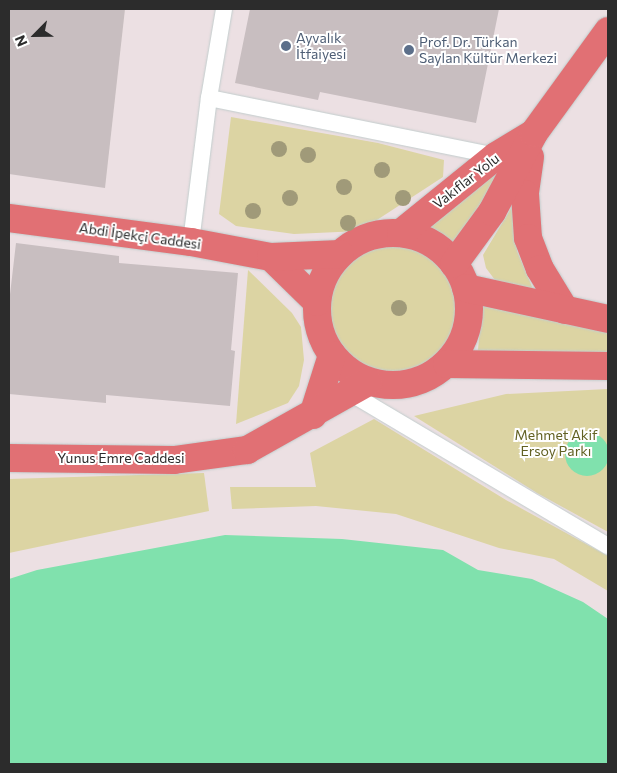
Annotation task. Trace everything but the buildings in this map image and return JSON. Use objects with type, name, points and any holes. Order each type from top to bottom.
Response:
[{"type":"main road","name":"Vakıflar Yolu","points":[[454,264],[496,204],[534,133],[608,31]]},
{"type":"main road","name":"Vakıflar Yolu","points":[[401,233],[496,156],[534,133]]},
{"type":"main road","name":"Vakıflar Yolu","points":[[534,133],[525,194],[528,238],[540,269],[565,310]]},
{"type":"main road","name":"Abdi İpekçi Caddesi","points":[[9,218],[191,242],[270,257],[340,254]]},
{"type":"main road","points":[[401,233],[421,238],[439,249],[454,264],[466,288],[467,328],[459,348],[447,364],[430,376],[410,384],[359,387],[332,355],[320,334],[316,302],[327,271],[340,254],[358,241],[378,234],[401,233]]},
{"type":"main road","points":[[270,257],[316,302]]},
{"type":"main road","points":[[466,288],[608,319]]},
{"type":"main road","points":[[313,415],[332,355]]},
{"type":"main road","points":[[447,364],[608,366]]},
{"type":"main road","name":"Yunus Emre Caddesi","points":[[9,458],[174,460],[246,450],[313,415],[359,387]]},
{"type":"lane","points":[[191,242],[209,98],[224,9]]},
{"type":"lane","points":[[209,98],[496,156]]},
{"type":"lane","points":[[359,387],[608,546]]},
{"type":"green space","points":[[231,117],[378,143],[444,160],[443,177],[360,231],[294,234],[236,226],[219,214]]},
{"type":"green space","points":[[519,151],[458,251],[426,225]]},
{"type":"green space","points":[[516,200],[517,251],[533,289],[495,280],[486,268],[483,255]]},
{"type":"green space","points":[[394,245],[407,246],[419,250],[440,264],[454,285],[458,297],[458,323],[454,335],[440,356],[419,370],[407,374],[394,375],[381,374],[369,370],[348,356],[334,335],[330,323],[329,310],[330,297],[334,285],[348,264],[369,250],[381,246]]},
{"type":"green space","points":[[248,270],[292,313],[301,327],[304,360],[299,386],[288,403],[236,424]]},
{"type":"green space","points":[[483,297],[608,328],[608,354],[477,360]]},
{"type":"green space","name":"Mehmet Akif Ersoy Parkı","points":[[608,389],[608,532],[537,493],[414,416],[506,394]]},
{"type":"green space","points":[[374,419],[506,500],[608,556],[608,591],[554,559],[499,548],[396,514],[316,506],[232,509],[230,487],[316,487],[310,453]]},
{"type":"green space","points":[[204,473],[209,511],[9,553],[9,479]]},
{"type":"shaded area","points":[[583,432],[591,432],[603,438],[609,454],[603,470],[591,476],[583,476],[571,470],[565,458],[565,450],[571,438]]},
{"type":"shaded area","points":[[225,535],[342,539],[443,550],[478,570],[532,579],[583,602],[608,619],[608,764],[9,764],[9,579],[37,570]]},
{"type":"place","name":"Ayvalık İtfaiyesi","points":[[286,46]]},
{"type":"place","name":"Prof. Dr. Türkan Saylan Kültür Merkezi","points":[[409,50]]}]
